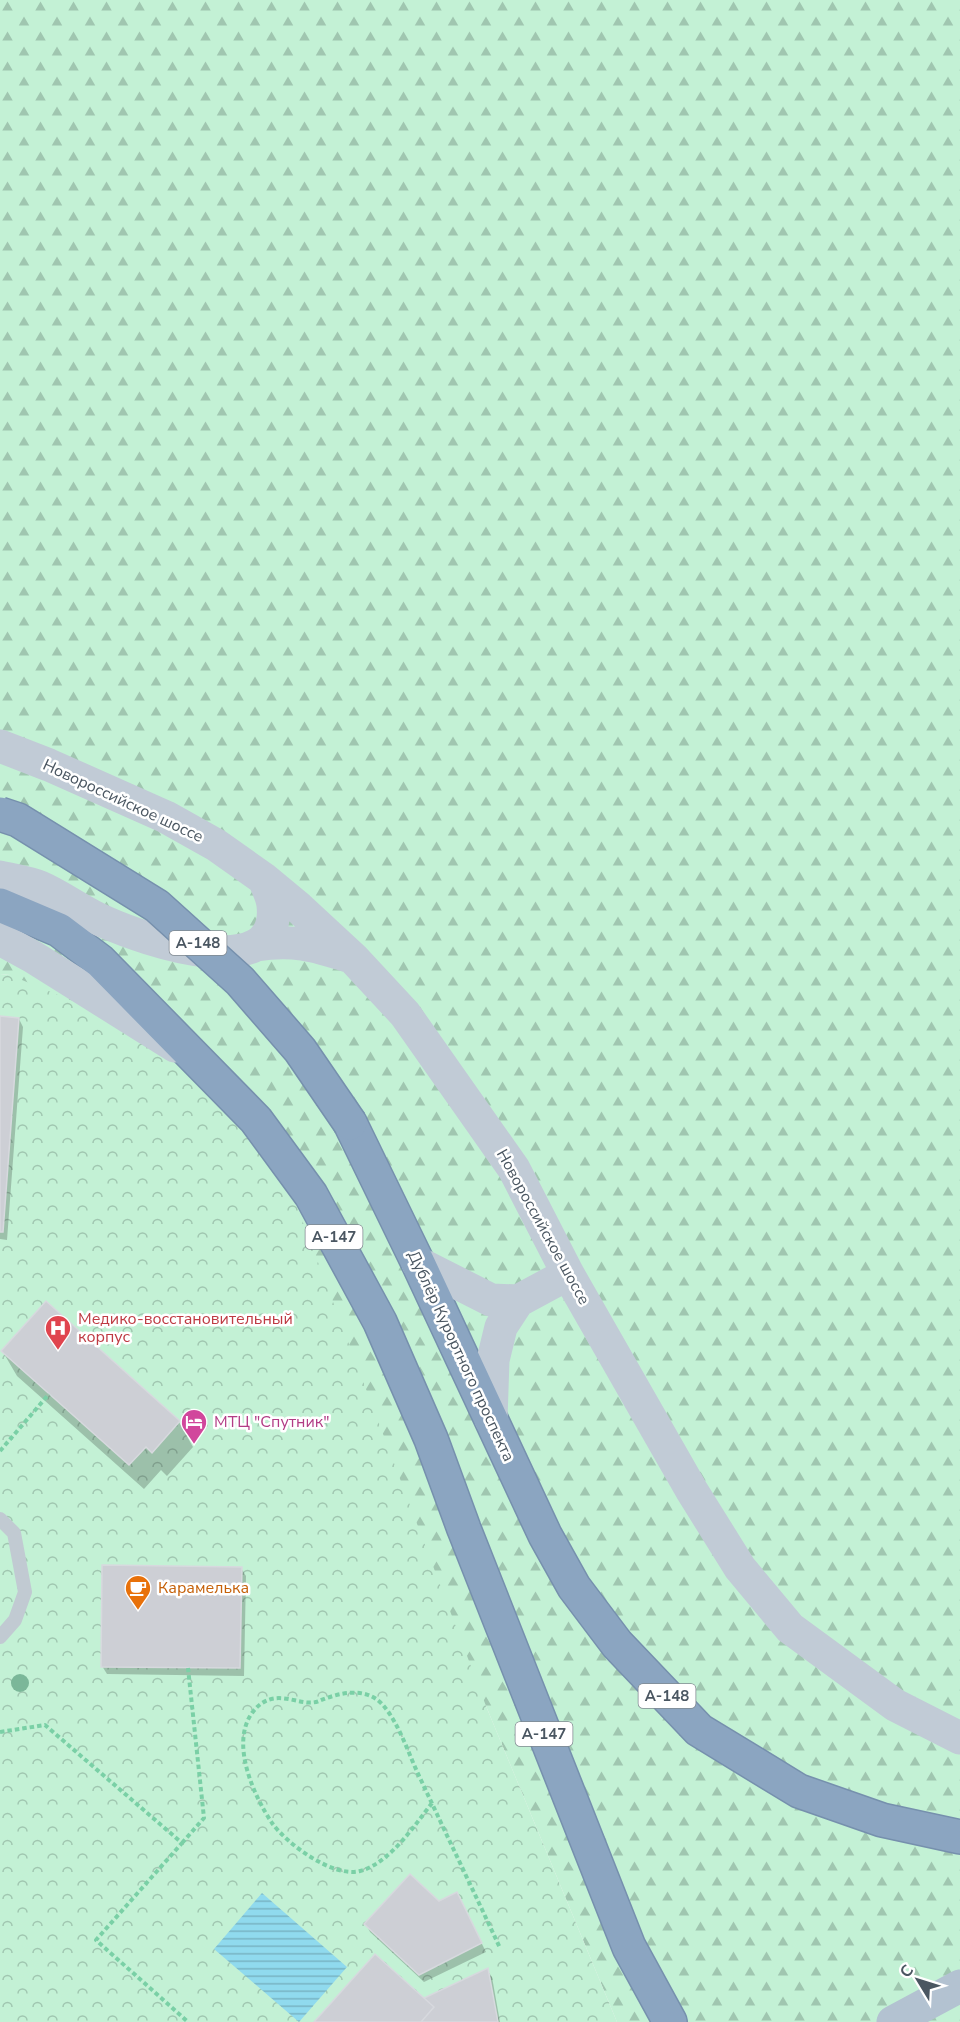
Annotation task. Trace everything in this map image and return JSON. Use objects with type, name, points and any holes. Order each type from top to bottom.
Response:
[{"type":"highway","name":"Дублёр Курортного проспекта","points":[[0,814],[18,820],[157,906],[240,981],[300,1050],[350,1123],[545,1535],[574,1587],[617,1644],[699,1730],[799,1791],[882,1820],[960,1837]]},
{"type":"highway","name":"А-147","points":[[0,905],[59,930],[100,961],[256,1120],[311,1195],[380,1322],[431,1439],[468,1540],[629,1947],[670,2022]]},
{"type":"main road","points":[[893,2022],[960,1986]]},
{"type":"street","name":"Новороссийское шоссе","points":[[0,746],[49,765],[166,817],[216,845],[300,908],[353,958],[405,1014],[514,1169],[568,1274],[692,1491],[740,1568],[790,1628],[895,1705],[960,1738]]},
{"type":"street","points":[[0,877],[39,886],[104,922],[165,944],[201,951],[235,951],[275,942],[296,942],[317,946],[353,958]]},
{"type":"street","points":[[256,945],[268,935],[274,919],[273,902],[264,879]]},
{"type":"street","name":"А-147","points":[[0,939],[33,957],[198,1061]]},
{"type":"street","points":[[418,1263],[491,1299],[518,1301]]},
{"type":"street","name":"А-148","points":[[491,1419],[493,1360],[501,1327],[518,1301],[568,1274]]},
{"type":"lane","points":[[0,1520],[14,1533],[25,1592],[15,1620],[0,1637]]},
{"type":"path","points":[[0,1451],[49,1394]]},
{"type":"path","points":[[188,1668],[204,1818],[96,1940],[188,2022]]},
{"type":"path","points":[[432,1803],[396,1847],[376,1863],[359,1871],[338,1870],[308,1856],[273,1824],[251,1784],[243,1748],[244,1729],[252,1712],[265,1702],[281,1697],[315,1703],[345,1692],[370,1695],[381,1703],[391,1717],[432,1803],[500,1948]]},
{"type":"path","points":[[0,1732],[45,1725],[182,1843]]},
{"type":"green space","points":[[0,0],[960,0],[960,2022],[617,2022],[486,1706],[10,975],[0,974]]},
{"type":"green space","name":"МТЦ \"Спутник\"","points":[[0,974],[10,975],[128,1024],[221,1094],[288,1183],[486,1706],[617,2022],[0,2022]]},
{"type":"water","points":[[262,1893],[347,1967],[299,2022],[214,1949]]},
{"type":"building","points":[[0,1016],[19,1018],[3,1232],[0,1232]]},
{"type":"building","points":[[46,1301],[180,1421],[152,1453],[146,1447],[129,1465],[1,1351]]},
{"type":"building","points":[[102,1565],[242,1567],[240,1668],[101,1667]]},
{"type":"building","points":[[410,1874],[439,1901],[457,1892],[482,1943],[419,1975],[364,1924]]},
{"type":"building","points":[[375,1954],[434,2007],[421,2022],[314,2022]]},
{"type":"building","points":[[488,1968],[498,2022],[421,2022],[434,2007],[424,1998]]},
{"type":"place","name":"Медико-восстановительный корпус","points":[[58,1351]]},
{"type":"place","name":"МТЦ \"Спутник\"","points":[[194,1445]]},
{"type":"place","name":"Карамелька","points":[[138,1611]]}]
